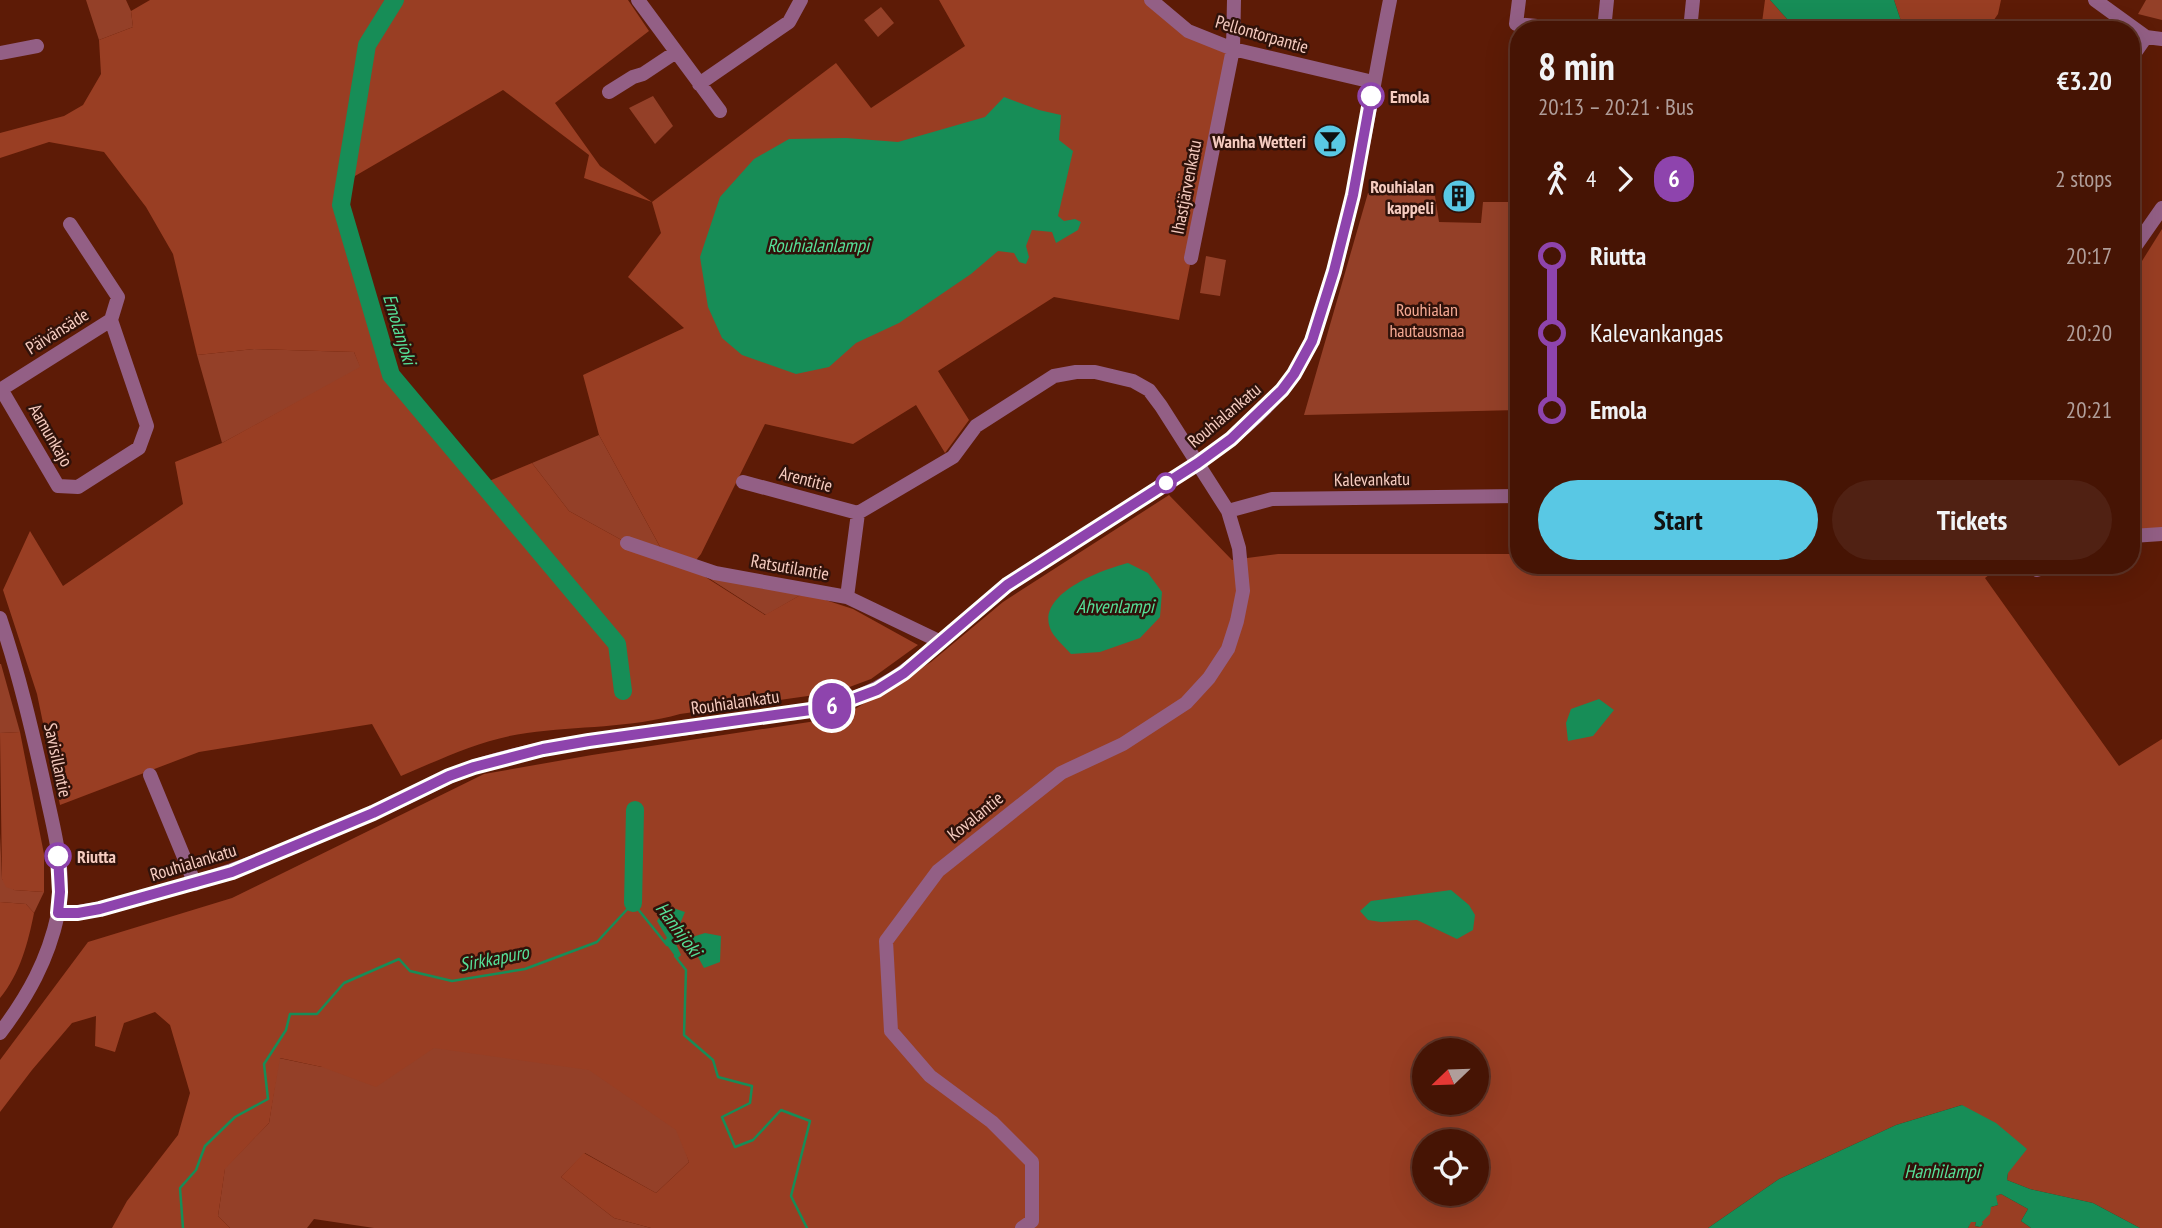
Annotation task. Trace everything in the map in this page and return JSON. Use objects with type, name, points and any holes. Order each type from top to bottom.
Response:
[{"type":"street","points":[[638,0],[720,111]]},
{"type":"street","points":[[699,84],[789,22],[802,0]]},
{"type":"street","name":"Pellontorpantie","points":[[1151,0],[1188,31],[1233,49],[1373,82]]},
{"type":"street","name":"Ihastjärvenkatu","points":[[1191,258],[1233,49],[1234,0]]},
{"type":"street","name":"Rouhialankatu","points":[[58,913],[100,909],[194,884],[273,856],[397,802],[449,776],[486,764],[543,749],[589,741],[837,705],[877,690],[904,673],[1007,585],[1231,439],[1282,390],[1294,374],[1312,341],[1334,271],[1353,195],[1390,0]]},
{"type":"street","points":[[1516,21],[1519,0]]},
{"type":"street","points":[[1605,21],[1607,0]]},
{"type":"street","points":[[1691,21],[1693,0]]},
{"type":"street","points":[[2095,0],[2124,21]]},
{"type":"street","points":[[2140,33],[2146,37],[2162,39]]},
{"type":"street","points":[[2140,46],[2146,37]]},
{"type":"street","points":[[0,53],[37,46]]},
{"type":"street","points":[[609,92],[633,77],[643,75],[676,52]]},
{"type":"street","points":[[2140,240],[2162,208]]},
{"type":"street","name":"Päivänsäde","points":[[1,389],[111,320],[118,297],[70,225]]},
{"type":"street","name":"Aamunkajo","points":[[1,389],[58,486],[78,487],[139,448],[147,426],[111,320]]},
{"type":"street","name":"Kovalantie","points":[[859,513],[953,457],[976,426],[1054,376],[1095,372],[1133,381],[1149,390],[1228,511],[1239,548],[1243,591],[1237,621],[1228,649],[1209,678],[1186,703],[1123,744],[1061,773],[938,870],[886,941],[891,1031],[930,1076],[992,1122],[1032,1162],[1032,1220],[1022,1228]]},
{"type":"street","name":"Arentitie","points":[[743,482],[859,513]]},
{"type":"street","name":"Kalevankatu","points":[[1228,511],[1272,499],[1510,496]]},
{"type":"street","points":[[847,597],[859,513]]},
{"type":"street","points":[[2140,535],[2162,534]]},
{"type":"street","name":"Ratsutilantie","points":[[627,542],[715,573],[847,597],[941,642]]},
{"type":"street","name":"Savisillantie","points":[[0,618],[27,706],[56,837],[59,865],[58,913]]},
{"type":"street","points":[[150,775],[194,884]]},
{"type":"street","points":[[0,1033],[32,987],[42,966],[58,913]]},
{"type":"green space","points":[[86,0],[126,0],[133,27],[99,40]]},
{"type":"green space","points":[[2146,0],[2162,0],[2162,20],[2138,14]]},
{"type":"green space","points":[[881,7],[894,23],[878,37],[864,20]]},
{"type":"green space","points":[[653,96],[673,126],[655,144],[629,108]]},
{"type":"green space","name":"Rouhialan hautausmaa","points":[[1368,193],[1435,196],[1439,222],[1481,223],[1483,202],[1510,202],[1510,410],[1304,415]]},
{"type":"green space","points":[[1206,256],[1226,260],[1220,296],[1200,293]]},
{"type":"green space","points":[[254,349],[354,352],[361,368],[222,443],[197,355]]},
{"type":"green space","points":[[599,435],[665,556],[627,543],[569,511],[532,463]]},
{"type":"green space","points":[[682,561],[804,593],[766,615]]},
{"type":"green space","points":[[1,664],[20,732],[0,733]]},
{"type":"green space","points":[[0,833],[2,879],[14,890],[44,892],[34,913],[26,904],[0,902]]},
{"type":"green space","points":[[608,913],[689,1162],[656,1193],[585,1153],[561,1177],[614,1218],[651,1228],[374,1228],[314,1219],[307,1228],[230,1228],[218,1216],[225,1168],[269,1123],[279,1058],[322,1067]]},
{"type":"shaded area","points":[[150,0],[628,0],[649,31],[555,103],[600,166],[652,202],[836,63],[871,108],[965,46],[939,0],[1151,0],[1188,31],[1233,49],[1179,320],[1054,297],[938,371],[969,420],[945,453],[916,405],[853,444],[765,424],[701,554],[692,565],[685,564],[765,615],[804,593],[853,609],[918,645],[871,679],[836,692],[680,714],[643,722],[510,736],[462,750],[401,776],[372,724],[199,752],[60,805],[37,694],[3,590],[30,531],[63,586],[183,504],[175,462],[222,443],[360,367],[354,352],[254,349],[197,355],[173,254],[146,207],[104,152],[49,142],[0,158],[0,133],[64,116],[83,105],[101,74],[99,40],[133,27],[131,11]],"holes":[[[503,90],[589,155],[584,178],[652,202],[661,233],[628,277],[684,328],[583,375],[599,435],[664,554],[627,543],[569,511],[532,463],[482,484],[391,375],[341,205],[355,176]]]},
{"type":"shaded area","points":[[1765,0],[1770,0],[1789,21],[1762,21]]},
{"type":"shaded area","points":[[1894,0],[2001,0],[1993,21],[1901,21]]},
{"type":"shaded area","points":[[2162,229],[2162,529],[2140,530],[2140,264]]},
{"type":"shaded area","points":[[1169,495],[1232,560],[1278,554],[1510,554],[1510,574],[1990,574],[1985,578],[2119,766],[2162,739],[2162,1228],[2140,1228],[2093,1203],[2030,1189],[2007,1180],[2008,1173],[1962,1105],[1896,1125],[1779,1179],[1708,1228],[651,1228],[614,1218],[561,1177],[584,1153],[656,1193],[689,1162],[676,1130],[589,1070],[434,1048],[376,1087],[322,1067],[280,1058],[269,1123],[225,1169],[218,1216],[230,1228],[112,1228],[127,1201],[178,1135],[190,1093],[170,1025],[155,1012],[124,1023],[115,1052],[95,1046],[96,1016],[72,1023],[0,1112],[0,1060],[88,942],[232,898],[484,774],[842,717],[931,662],[1003,602]]},
{"type":"shaded area","points":[[20,732],[44,854],[44,892],[14,890],[6,887],[2,879],[0,733]]},
{"type":"shaded area","points":[[0,902],[26,904],[34,913],[18,968],[0,998]]},
{"type":"shaded area","points":[[2001,1194],[2028,1209],[2021,1221],[2031,1228],[1968,1228],[1970,1222],[1976,1222],[1975,1226],[1979,1227],[1983,1224],[1981,1223],[1991,1207],[1998,1205],[1995,1196]]},
{"type":"water","points":[[1770,0],[1894,0],[1901,21],[1789,21]]},
{"type":"water","name":"Rouhialanlampi","points":[[1004,97],[1061,115],[1059,140],[1073,151],[1058,216],[1064,221],[1075,219],[1081,222],[1078,230],[1056,243],[1052,232],[1032,230],[1026,246],[1029,257],[1026,264],[1019,262],[1014,253],[998,251],[971,274],[899,323],[856,343],[829,367],[796,374],[742,355],[722,338],[708,307],[700,257],[720,197],[754,159],[789,139],[846,138],[898,142],[985,117]]},
{"type":"water","name":"Ahvenlampi","points":[[1128,563],[1148,573],[1162,592],[1160,617],[1140,638],[1100,652],[1071,654],[1050,628],[1049,615],[1053,604],[1089,577]]},
{"type":"water","points":[[1599,699],[1614,710],[1593,736],[1568,741],[1566,723],[1571,709]]},
{"type":"water","points":[[1451,890],[1469,905],[1475,915],[1473,930],[1457,939],[1417,920],[1368,920],[1360,911],[1371,901]]},
{"type":"water","points":[[667,906],[685,912],[674,938],[680,941],[705,933],[721,936],[720,962],[704,968],[691,944],[676,944],[681,955],[677,959],[664,941],[667,938],[657,921]]},
{"type":"water","name":"Hanhilampi","points":[[1962,1105],[1996,1123],[2027,1149],[2008,1173],[2007,1180],[2030,1189],[2093,1203],[2140,1228],[2031,1228],[2021,1221],[2028,1209],[2001,1194],[1996,1196],[1998,1205],[1991,1207],[1990,1214],[1980,1227],[1975,1226],[1976,1222],[1971,1222],[1968,1228],[1708,1228],[1779,1179],[1896,1125]]},
{"type":"waterway","name":"Emolanjoki","points":[[395,0],[367,45],[341,205],[391,375],[617,644],[623,691]]},
{"type":"waterway","name":"Hanhijoki","points":[[633,903],[635,810]]},
{"type":"waterway","name":"Sirkkapuro","points":[[183,1228],[180,1188],[196,1170],[205,1146],[235,1117],[268,1099],[264,1064],[286,1030],[290,1014],[317,1014],[344,983],[399,959],[410,971],[452,981],[525,969],[597,942],[633,903],[667,945]]},
{"type":"waterway","name":"Hanhijoki","points":[[675,956],[686,970],[684,1035],[713,1060],[718,1077],[752,1086],[750,1103],[722,1117],[735,1147],[753,1140],[781,1110],[810,1121],[791,1196],[807,1228]]},
{"type":"bus line","name":"6","points":[[58,856],[58,913],[100,909],[232,872],[373,813],[449,776],[509,757],[589,741],[818,709],[877,690],[904,673],[1007,585],[1231,439],[1282,390],[1305,357],[1312,341],[1334,271],[1353,195],[1371,96]]},
{"type":"place","name":"Emola","points":[[1371,96]]},
{"type":"place","name":"Wanha Wetteri","points":[[1330,141]]},
{"type":"place","name":"Rouhialan kappeli","points":[[1459,196]]},
{"type":"place","name":"Riutta","points":[[58,856]]}]
